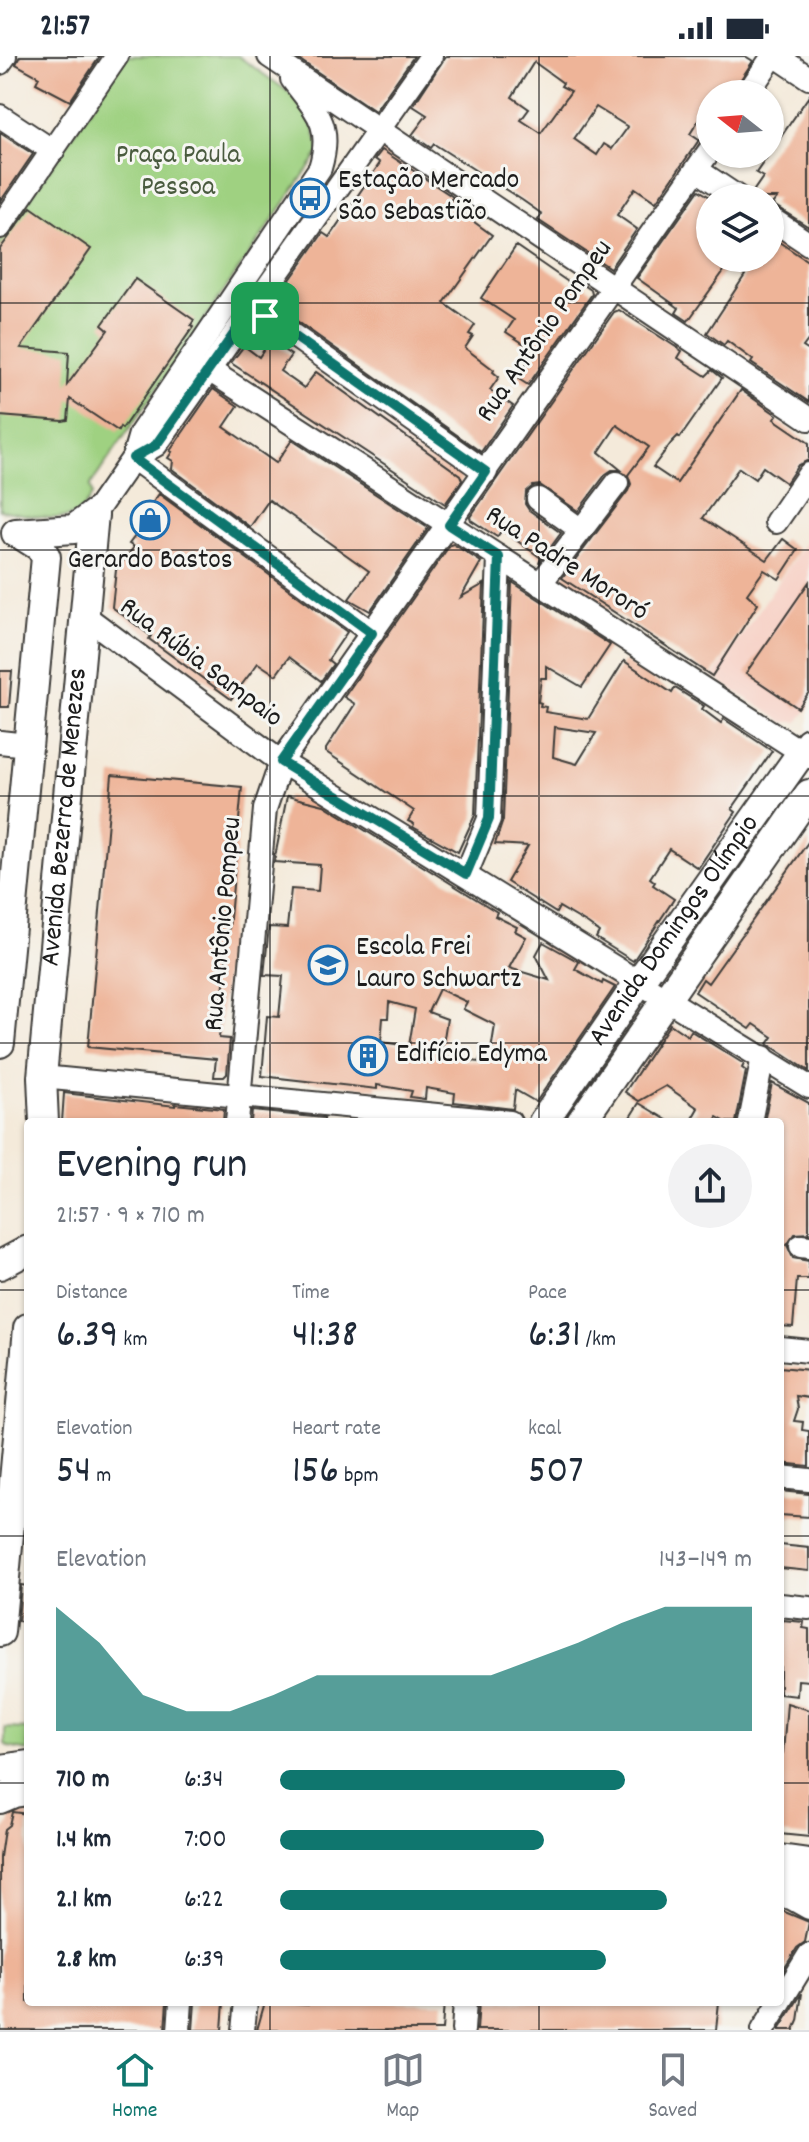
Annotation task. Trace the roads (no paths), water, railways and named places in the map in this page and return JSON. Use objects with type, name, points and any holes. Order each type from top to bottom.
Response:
[{"type":"main road","points":[[9,532],[74,529],[94,514]]},
{"type":"main road","name":"Avenida Bezerra de Menezes","points":[[44,1118],[42,1077],[94,514]]},
{"type":"main road","name":"Avenida Bezerra de Menezes","points":[[0,1043],[14,744],[46,557],[40,547],[9,532]]},
{"type":"main road","name":"Avenida Domingos Olímpio","points":[[546,1118],[639,982],[807,751]]},
{"type":"main road","name":"Avenida Domingos Olímpio","points":[[584,1118],[809,794]]},
{"type":"main road","points":[[0,1265],[24,1252]]},
{"type":"main road","points":[[0,1632],[19,1531],[24,1418]]},
{"type":"main road","points":[[0,1769],[24,1766]]},
{"type":"main road","points":[[0,1800],[24,1792]]},
{"type":"main road","points":[[784,1860],[809,1863]]},
{"type":"main road","points":[[784,1883],[809,1886]]},
{"type":"street","points":[[0,63],[5,56]]},
{"type":"street","points":[[0,227],[117,56]]},
{"type":"street","points":[[133,458],[156,445],[431,56]]},
{"type":"street","points":[[757,80],[774,56],[809,78]]},
{"type":"street","points":[[275,60],[809,419]]},
{"type":"street","points":[[94,514],[133,458],[140,434],[320,168],[326,130],[312,106],[275,60]]},
{"type":"street","points":[[0,116],[53,151]]},
{"type":"street","points":[[697,170],[718,184]]},
{"type":"street","name":"Rua Antônio Pompeu","points":[[237,1118],[265,809],[281,762],[697,170]]},
{"type":"street","points":[[784,227],[809,244]]},
{"type":"street","points":[[253,307],[486,472]]},
{"type":"street","name":"Rua Padre Mororó","points":[[209,370],[540,584],[807,751]]},
{"type":"street","points":[[133,458],[372,633]]},
{"type":"street","points":[[776,522],[809,474]]},
{"type":"street","points":[[540,584],[617,483]]},
{"type":"street","points":[[538,499],[581,530]]},
{"type":"street","points":[[466,874],[489,819],[499,557]]},
{"type":"street","name":"Rua Rúbia Sampaio","points":[[85,616],[281,762],[809,1087]]},
{"type":"street","points":[[751,1118],[763,1057]]},
{"type":"street","points":[[42,1077],[471,1118]]},
{"type":"street","points":[[784,1348],[809,1351]]},
{"type":"street","points":[[784,1477],[809,1480]]},
{"type":"street","points":[[784,1605],[809,1608]]},
{"type":"street","points":[[0,1800],[24,1805]]},
{"type":"street","points":[[784,1848],[809,1851]]},
{"type":"street","points":[[784,1897],[809,1908]]},
{"type":"street","points":[[784,1996],[809,1955]]},
{"type":"street","points":[[179,2030],[181,2006]]},
{"type":"street","points":[[243,2030],[246,2006]]},
{"type":"street","points":[[463,2030],[465,2006]]},
{"type":"street","points":[[763,2030],[778,2006]]},
{"type":"place","name":"Estação Mercado São Sebastião","points":[[310,198]]},
{"type":"place","name":"Gerardo Bastos","points":[[150,520]]},
{"type":"place","name":"Escola Frei Lauro Schwartz","points":[[328,965]]},
{"type":"place","name":"Edifício Edyma","points":[[368,1056]]},
{"type":"park label","name":"Praça Paula Pessoa","points":[[178,173]]}]
